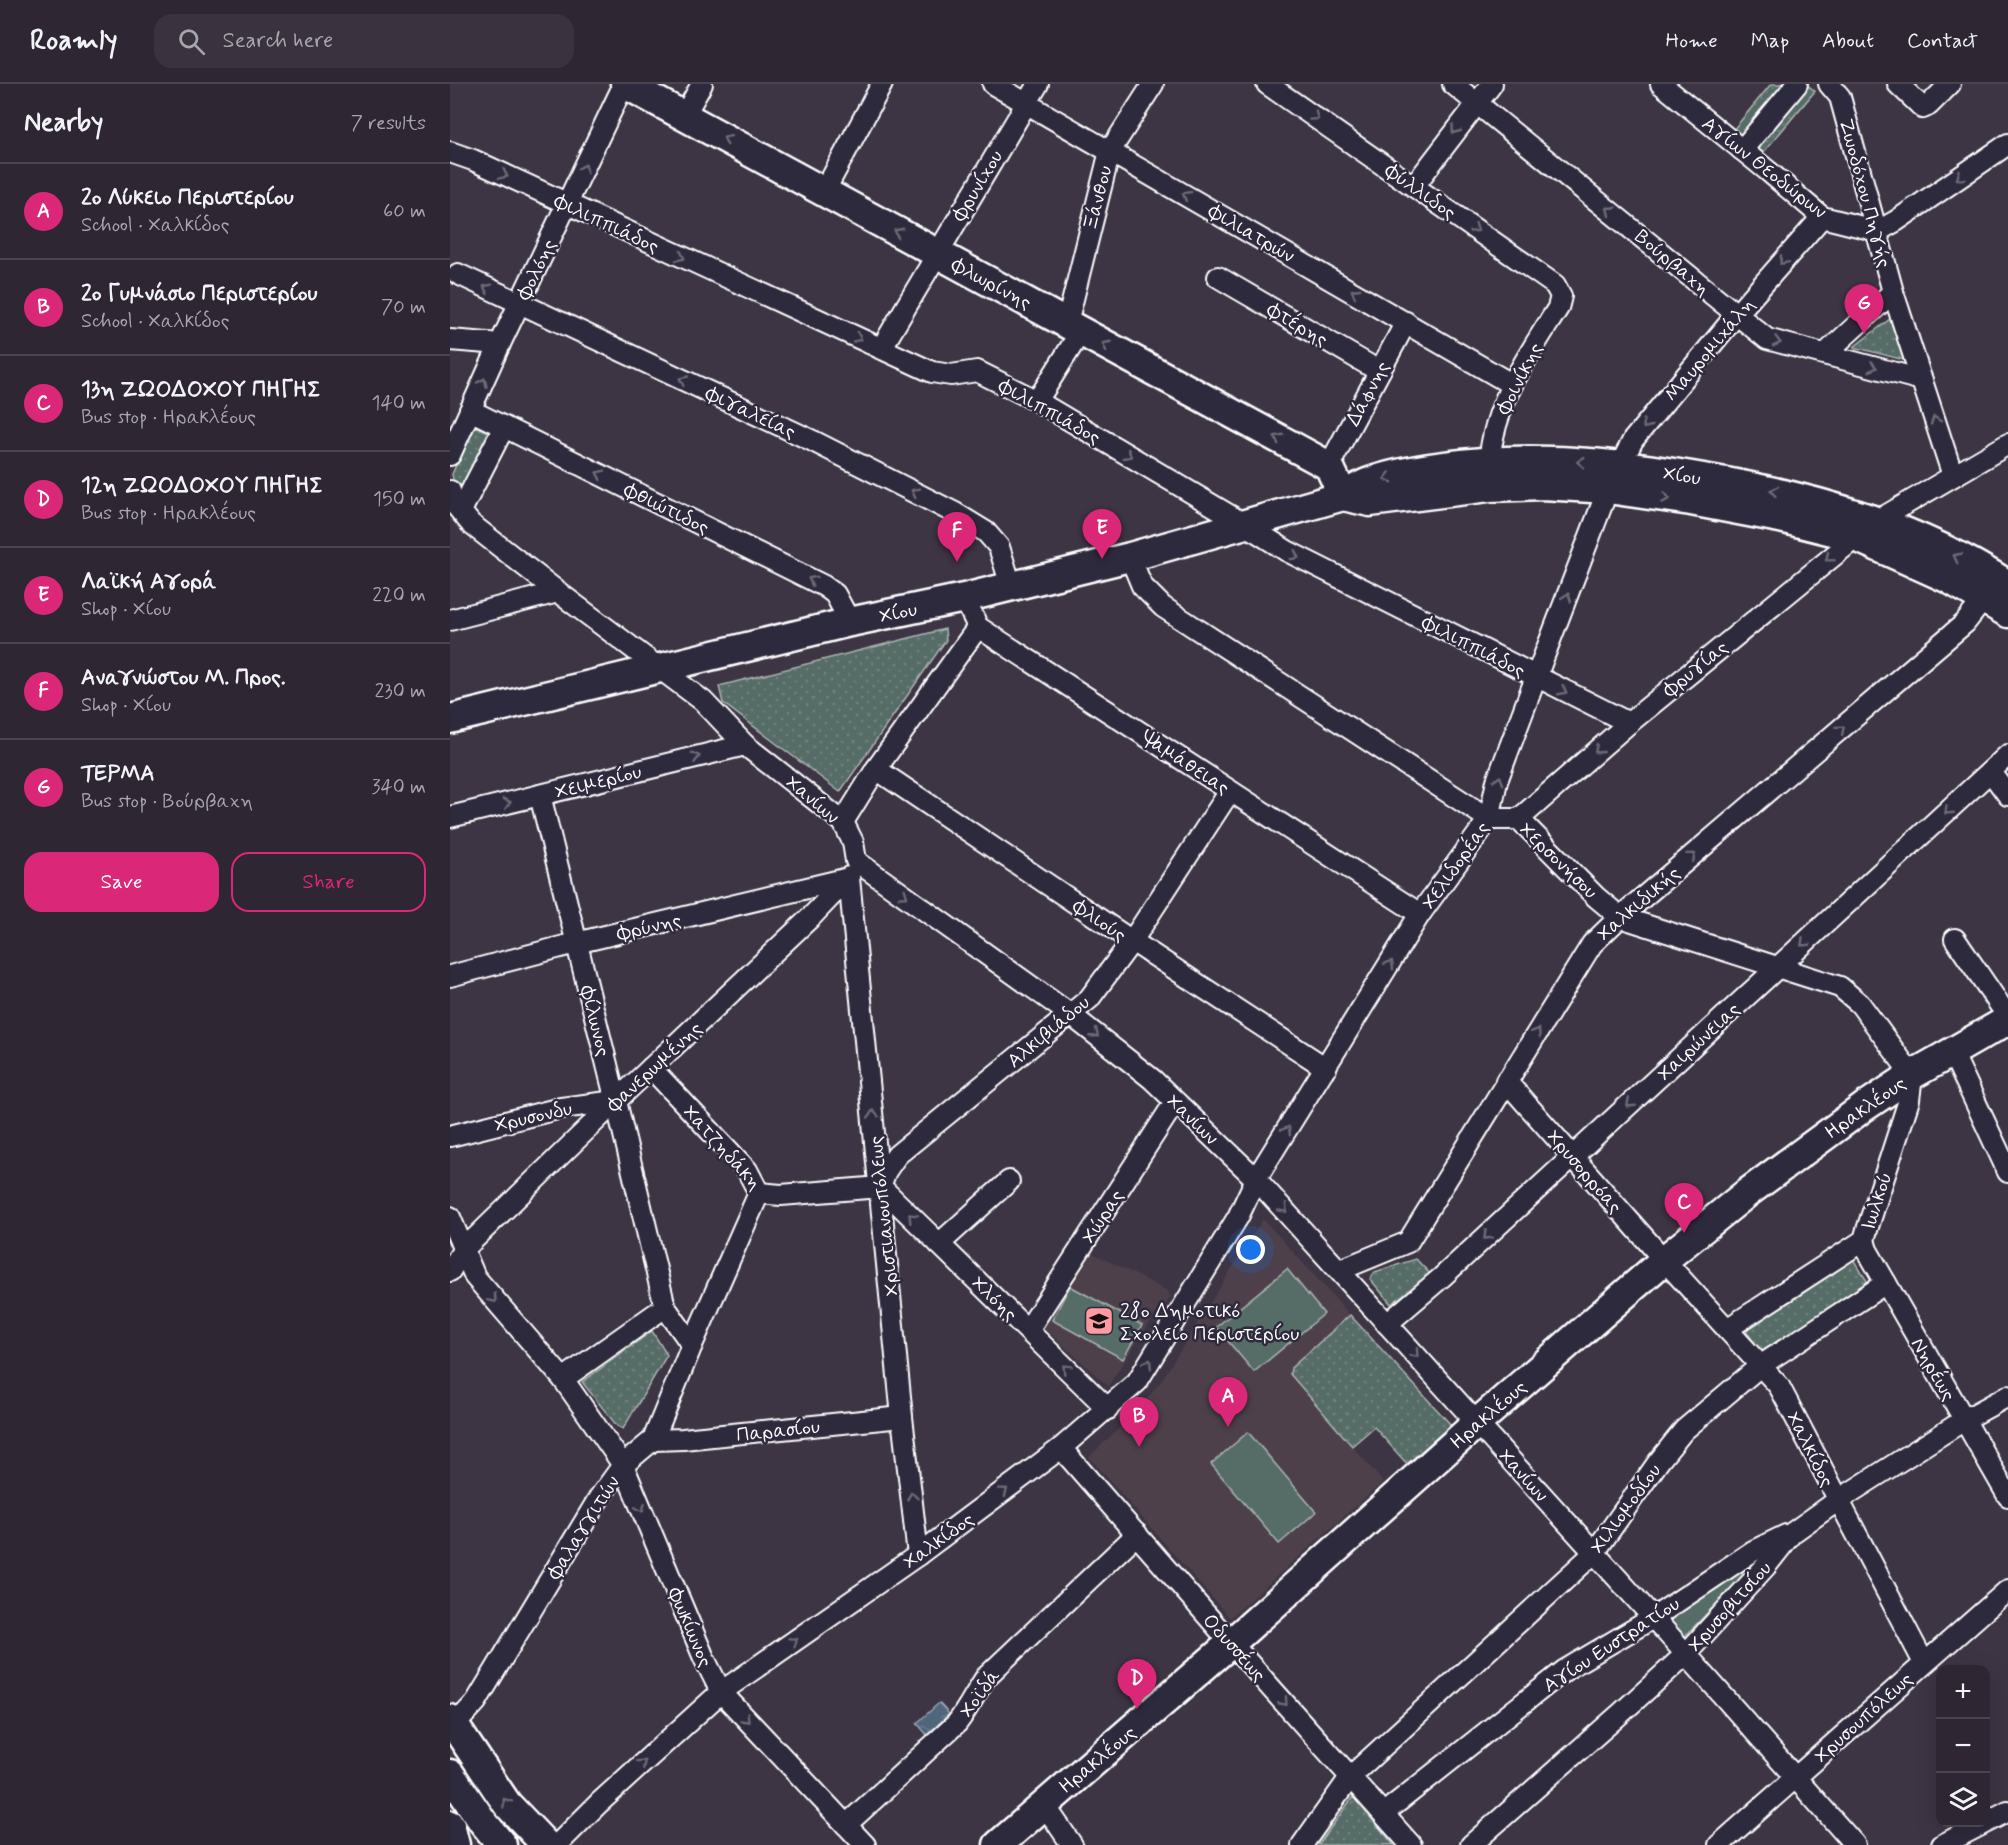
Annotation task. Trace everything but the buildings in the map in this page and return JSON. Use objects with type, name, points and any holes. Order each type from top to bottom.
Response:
[{"type":"street","name":"Φλωρίνης","points":[[624,84],[1329,466]]},
{"type":"street","name":"Φολόης","points":[[450,455],[500,344],[624,84]]},
{"type":"street","points":[[684,116],[702,84]]},
{"type":"street","points":[[824,192],[882,84]]},
{"type":"street","name":"Φιλιατρών","points":[[993,84],[1511,384]]},
{"type":"street","name":"Φρυνίχου","points":[[881,349],[1038,84]]},
{"type":"street","name":"Ξάνθου","points":[[1037,401],[1074,327],[1110,151],[1153,84]]},
{"type":"street","name":"Φύλλιδος","points":[[1267,84],[1555,285],[1561,296],[1558,308]]},
{"type":"street","name":"Βούρβαχη","points":[[1454,84],[1767,339],[1922,380]]},
{"type":"street","points":[[1414,186],[1492,84]]},
{"type":"street","points":[[1742,150],[1797,84]]},
{"type":"street","points":[[1898,84],[1923,108],[1950,84]]},
{"type":"street","name":"Αγίων Θεοδώρων","points":[[1663,85],[1822,217],[1878,231]]},
{"type":"street","name":"Ζωοδόχου Πηγής","points":[[1840,88],[1893,292],[1953,476]]},
{"type":"street","points":[[1878,231],[2007,150]]},
{"type":"street","name":"Φιλιππιάδος","points":[[450,152],[473,160],[932,372],[951,375],[977,371],[1037,401],[1287,551],[1629,723]]},
{"type":"street","name":"Μαυρομιχάλη","points":[[1614,477],[1633,440],[1737,314],[1822,217]]},
{"type":"street","name":"Φιγαλείας","points":[[458,274],[813,441],[955,513],[986,532],[999,547],[1011,586]]},
{"type":"street","name":"Φτέρης","points":[[1218,277],[1379,371]]},
{"type":"street","points":[[1825,354],[1893,292]]},
{"type":"street","name":"Φοινίκης","points":[[1489,475],[1497,419],[1511,384],[1558,308]]},
{"type":"street","name":"Δάφνης","points":[[1329,466],[1406,322]]},
{"type":"street","points":[[450,340],[500,344]]},
{"type":"street","name":"Φθιώτιδος","points":[[470,410],[824,586],[835,594],[850,622]]},
{"type":"street","points":[[461,511],[504,427]]},
{"type":"street","name":"Φρυγίας","points":[[1519,819],[1629,723],[1865,529],[2008,444]]},
{"type":"street","points":[[1329,466],[1343,496]]},
{"type":"street","name":"Χίου","points":[[450,719],[659,667],[964,598],[1130,557],[1343,496],[1370,502],[1489,475],[1543,485],[1614,477],[1738,510],[1865,529],[1906,558],[2000,583],[2008,613]]},
{"type":"street","name":"Χελιδορέας","points":[[1256,1179],[1420,914],[1489,819],[1497,782],[1614,477]]},
{"type":"street","name":"Χανίων","points":[[450,491],[453,502],[471,524],[703,701],[746,744],[843,822],[853,842],[852,869],[1071,1015],[1152,1079],[1256,1179],[1686,1654],[1855,1845]]},
{"type":"street","points":[[1130,557],[1142,586],[1163,608],[1489,819]]},
{"type":"street","name":"Χαλκιδικής","points":[[1340,1270],[1408,1242],[1592,944],[1620,917],[1965,623],[2000,583]]},
{"type":"street","points":[[450,620],[558,592]]},
{"type":"street","points":[[843,822],[876,769],[978,627],[964,598]]},
{"type":"street","name":"Ψαμάθειας","points":[[978,627],[1420,914]]},
{"type":"street","name":"Χειμερίου","points":[[450,817],[746,744]]},
{"type":"street","name":"Χαιρώνειας","points":[[1387,1324],[1573,1157],[2008,755]]},
{"type":"street","name":"Φλιούς","points":[[876,769],[1326,1068]]},
{"type":"street","points":[[1991,772],[2008,795]]},
{"type":"street","name":"Αλκιβιάδου","points":[[880,1187],[886,1171],[897,1155],[1089,999],[1132,941],[1230,791]]},
{"type":"street","name":"Φίλωνος","points":[[540,795],[665,1306],[692,1345]]},
{"type":"street","name":"Χερσονήσου","points":[[1489,819],[1519,819],[1596,897],[1620,917],[1840,987],[1860,1004],[1912,1075]]},
{"type":"street","name":"Φρύνης","points":[[450,976],[852,869]]},
{"type":"street","name":"Φανερωμένης","points":[[450,1271],[462,1250],[803,924],[852,869]]},
{"type":"street","name":"Χριστιανουπόλεως","points":[[852,869],[902,1418],[918,1555]]},
{"type":"street","points":[[1955,939],[2008,1019]]},
{"type":"street","name":"Ηρακλέους","points":[[998,1845],[1231,1643],[1477,1423],[1664,1260],[1756,1186],[1864,1107],[1912,1075],[2008,1019]]},
{"type":"street","points":[[1952,1052],[2008,1172]]},
{"type":"street","name":"Χατζηδάκη","points":[[651,1068],[747,1170],[759,1193],[781,1195],[880,1187]]},
{"type":"street","name":"Ιωλκού","points":[[1727,1329],[1864,1240],[1909,1101],[1912,1075]]},
{"type":"street","name":"Χρυσορρόας","points":[[1506,1081],[1664,1260]]},
{"type":"street","name":"Χρυσονδυ","points":[[450,1136],[561,1108],[616,1101]]},
{"type":"street","name":"Χώρας","points":[[1028,1330],[1175,1102]]},
{"type":"street","name":"Χαλκίδος","points":[[557,1845],[599,1803],[721,1692],[918,1555],[1061,1448],[1137,1382],[1238,1217],[1256,1179]]},
{"type":"street","points":[[939,1244],[1009,1181]]},
{"type":"street","name":"Χλόης","points":[[880,1187],[1108,1409]]},
{"type":"street","name":"Φαλαγγιτών","points":[[452,1722],[476,1702],[598,1498],[623,1465],[653,1440],[759,1193]]},
{"type":"street","name":"Φωκίωνος","points":[[450,1217],[475,1277],[563,1379],[623,1465],[704,1658],[721,1692],[865,1845]]},
{"type":"street","name":"Νηρέως","points":[[1864,1240],[1867,1250],[2008,1496]]},
{"type":"street","name":"Χαλκίδος","points":[[1664,1260],[1779,1386],[1837,1501],[1924,1663]]},
{"type":"street","name":"Χιλιομοδίου","points":[[1302,1845],[1350,1776],[1594,1553],[1659,1461],[1684,1430],[1761,1366],[1886,1283]]},
{"type":"street","points":[[563,1379],[665,1306]]},
{"type":"street","name":"Χρυσοβιτσίου","points":[[1471,1845],[1686,1654],[1766,1566],[1792,1533],[1837,1501],[1964,1420],[2008,1396]]},
{"type":"street","name":"Παρασίου","points":[[653,1440],[902,1418]]},
{"type":"street","name":"Οδυσσέως","points":[[1061,1448],[1411,1845]]},
{"type":"street","name":"Αγίου Ευστρατίου","points":[[1384,1814],[1564,1670],[1653,1618],[1753,1551],[1792,1533]]},
{"type":"street","name":"Χοϊδά","points":[[846,1826],[957,1723],[986,1677],[1137,1534]]},
{"type":"street","name":"Χρυσουπόλεως","points":[[1719,1845],[2008,1590]]},
{"type":"street","points":[[452,1722],[533,1840]]},
{"type":"street","points":[[450,1774],[502,1845]]},
{"type":"street","points":[[1044,1804],[1072,1845]]},
{"type":"street","points":[[1942,1845],[2008,1811]]},
{"type":"street","points":[[450,1825],[455,1845]]},
{"type":"shaded area","points":[[1263,1219],[1350,1315],[1291,1368],[1290,1374],[1383,1482],[1230,1618],[1089,1457],[1136,1412],[1159,1384]]},
{"type":"shaded area","name":"28ο Δημοτικό Σχολείο Περιστερίου","points":[[1088,1251],[1170,1292],[1168,1294],[1171,1296],[1162,1311],[1159,1309],[1108,1386],[1043,1327]]},
{"type":"green space","points":[[1771,84],[1806,84],[1815,91],[1763,153],[1734,129]]},
{"type":"green space","points":[[1890,319],[1904,360],[1854,347]]},
{"type":"green space","points":[[474,426],[491,433],[463,486],[455,482],[452,474]]},
{"type":"green space","points":[[945,629],[946,640],[840,792],[723,703],[719,686]]},
{"type":"green space","points":[[1416,1259],[1430,1274],[1391,1304],[1370,1279],[1375,1272]]},
{"type":"green space","points":[[1853,1259],[1869,1284],[1763,1355],[1746,1331]]},
{"type":"green space","points":[[1287,1269],[1324,1314],[1254,1372],[1216,1327]]},
{"type":"green space","points":[[1070,1286],[1142,1325],[1123,1359],[1052,1320]]},
{"type":"green space","points":[[1350,1315],[1451,1425],[1407,1464],[1374,1427],[1352,1446],[1290,1374],[1291,1368]]},
{"type":"green space","points":[[652,1331],[667,1355],[623,1429],[617,1426],[582,1382]]},
{"type":"green space","points":[[1248,1432],[1316,1512],[1279,1544],[1211,1464]]},
{"type":"green space","points":[[1761,1558],[1683,1638],[1668,1620]]},
{"type":"green space","points":[[1353,1797],[1394,1845],[1318,1845]]},
{"type":"water","points":[[939,1703],[949,1714],[927,1735],[917,1723]]},
{"type":"place","name":"ΤΕΡΜΑ","points":[[1864,334]]},
{"type":"place","name":"Λαϊκή Αγορά","points":[[1102,559]]},
{"type":"place","name":"Αναγνώστου Μ. Προς.","points":[[957,562]]},
{"type":"place","name":"13η ΖΩΟΔΟΧΟΥ ΠΗΓΗΣ","points":[[1684,1233]]},
{"type":"place","name":"28ο Δημοτικό Σχολείο Περιστερίου","points":[[1099,1321]]},
{"type":"place","name":"2ο Λύκειο Περιστερίου","points":[[1228,1427]]},
{"type":"place","name":"2ο Γυμνάσιο Περιστερίου","points":[[1139,1447]]},
{"type":"place","name":"12η ΖΩΟΔΟΧΟΥ ΠΗΓΗΣ","points":[[1137,1709]]}]
